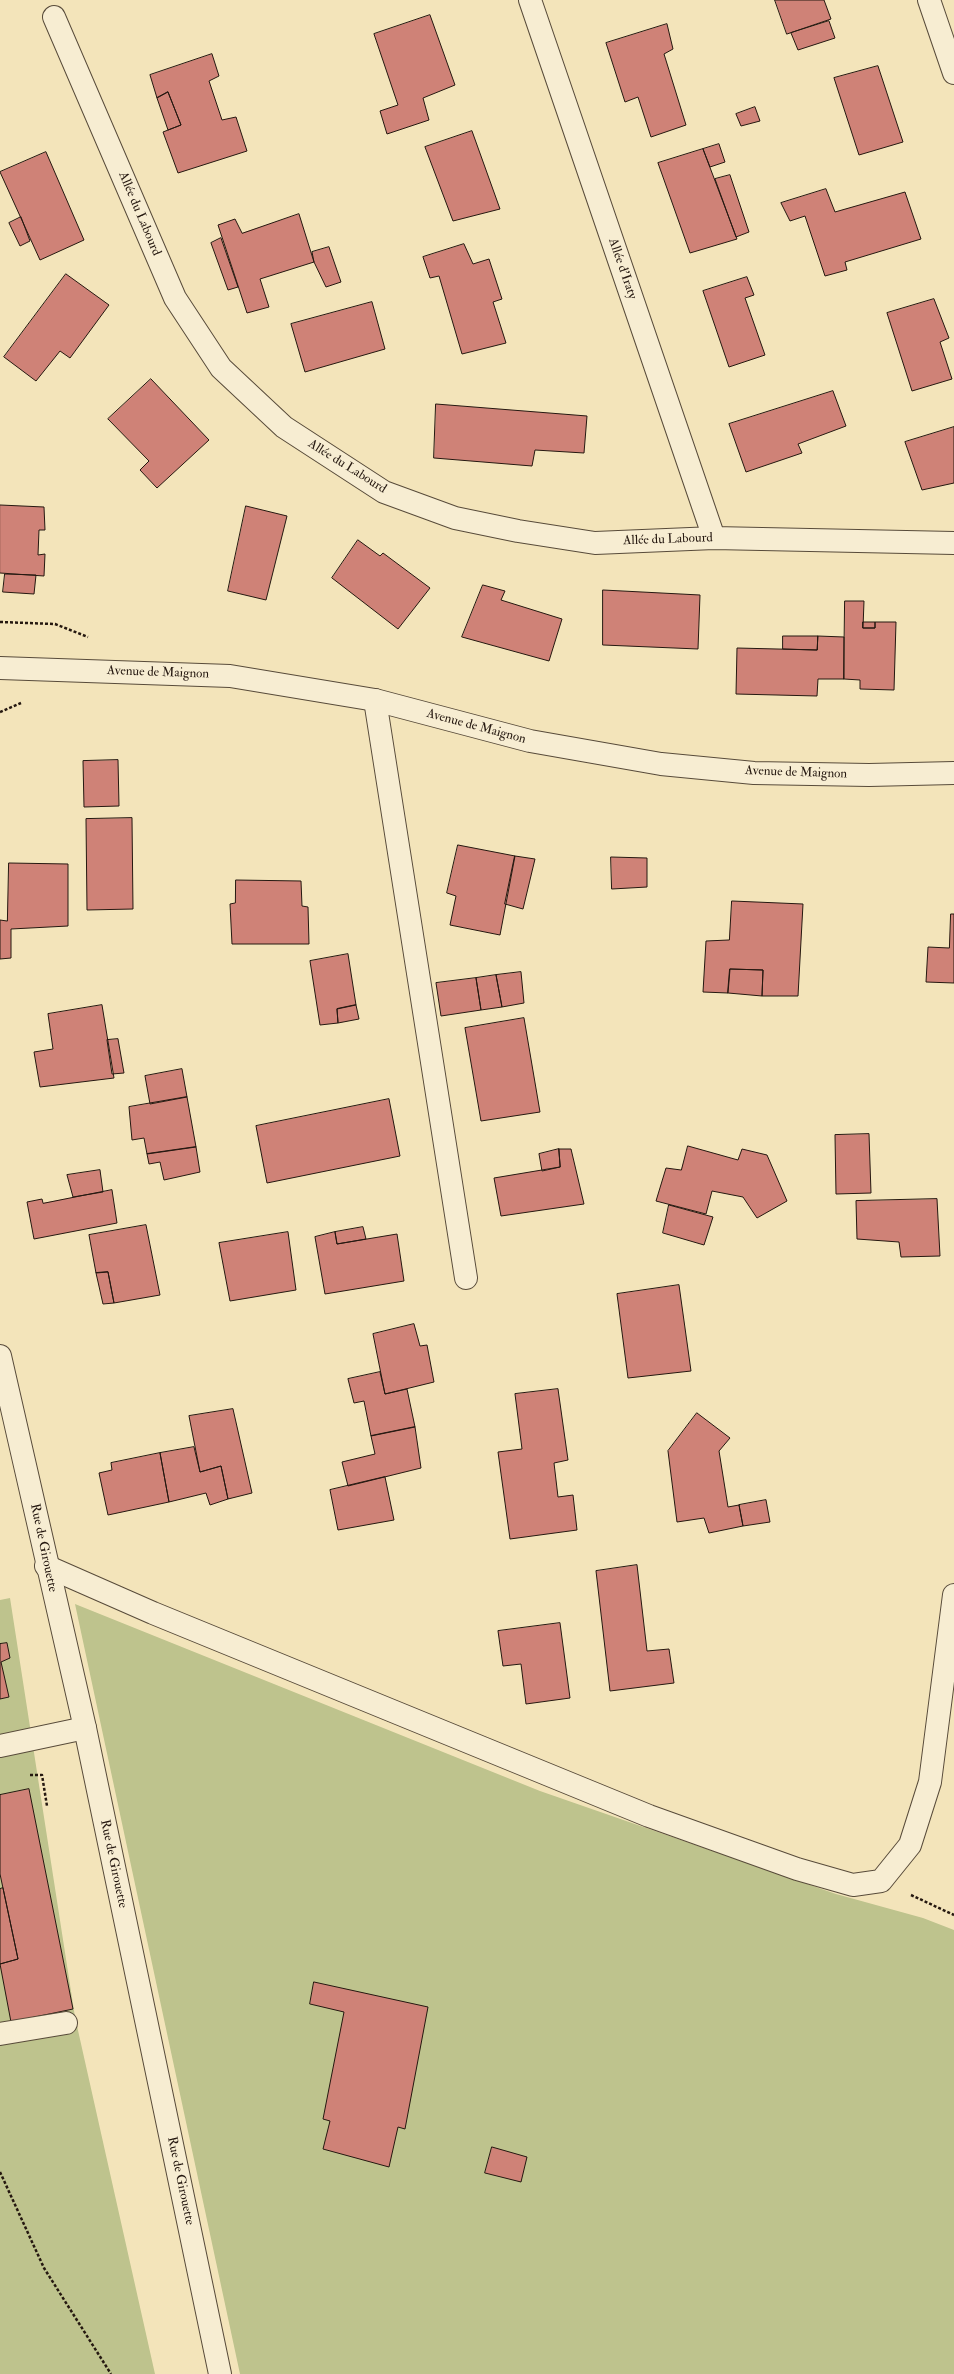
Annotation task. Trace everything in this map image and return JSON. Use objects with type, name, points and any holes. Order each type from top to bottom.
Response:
[{"type":"street","name":"Allée d'Iraty","points":[[530,0],[714,538]]},
{"type":"street","points":[[929,0],[954,73]]},
{"type":"street","name":"Allée du Labourd","points":[[54,18],[175,298],[221,368],[284,427],[384,492],[455,518],[518,531],[594,543],[714,538],[954,543]]},
{"type":"street","name":"Avenue de Maignon","points":[[0,668],[230,676],[375,700],[530,741],[661,764],[754,773],[869,775],[954,773]]},
{"type":"street","points":[[375,700],[466,1278]]},
{"type":"street","name":"Rue de Girouette","points":[[0,1356],[46,1566],[84,1728],[220,2374]]},
{"type":"street","points":[[46,1566],[152,1613],[649,1816],[797,1869],[853,1885],[881,1881],[910,1846],[930,1782],[954,1595]]},
{"type":"street","points":[[0,1746],[84,1728]]},
{"type":"street","points":[[0,2034],[66,2023]]},
{"type":"path","points":[[0,622],[55,624],[90,638]]},
{"type":"path","points":[[0,712],[20,702]]},
{"type":"path","points":[[25,1775],[42,1775],[47,1806]]},
{"type":"path","points":[[881,1881],[954,1915]]},
{"type":"path","points":[[0,2172],[44,2268],[111,2374]]},
{"type":"green space","points":[[10,1598],[75,2017],[155,2374],[0,2374],[0,1600]]},
{"type":"green space","points":[[75,1604],[540,1791],[836,1894],[923,1918],[954,1930],[954,2374],[240,2374]]},
{"type":"building","points":[[775,0],[824,0],[831,19],[787,34]]},
{"type":"building","points":[[430,15],[455,85],[423,98],[429,120],[387,134],[380,111],[398,105],[374,34]]},
{"type":"building","points":[[829,21],[835,38],[798,50],[791,33]]},
{"type":"building","points":[[667,24],[673,49],[664,54],[686,125],[651,137],[638,97],[625,102],[606,43]]},
{"type":"building","points":[[212,54],[219,76],[209,81],[222,120],[236,117],[247,151],[178,173],[163,132],[181,125],[168,92],[157,98],[150,75]]},
{"type":"building","points":[[878,66],[903,142],[859,155],[834,78]]},
{"type":"building","points":[[168,92],[181,125],[168,130],[157,98]]},
{"type":"building","points":[[755,107],[760,121],[741,126],[736,114]]},
{"type":"building","points":[[472,131],[500,209],[453,221],[425,147]]},
{"type":"building","points":[[719,144],[725,162],[710,167],[703,149]]},
{"type":"building","points":[[703,149],[737,239],[690,253],[658,163]]},
{"type":"building","points":[[46,152],[84,240],[40,260],[0,172]]},
{"type":"building","points":[[730,175],[749,232],[736,237],[715,179]]},
{"type":"building","points":[[826,189],[835,212],[905,192],[921,239],[845,262],[847,270],[825,276],[805,216],[790,221],[781,203]]},
{"type":"building","points":[[299,214],[314,262],[260,279],[269,307],[247,313],[218,225],[235,219],[242,233]]},
{"type":"building","points":[[21,217],[30,241],[20,246],[9,223]]},
{"type":"building","points":[[221,238],[238,287],[228,290],[211,243]]},
{"type":"building","points":[[464,244],[473,264],[489,259],[502,299],[493,302],[506,343],[462,354],[439,276],[430,278],[423,257]]},
{"type":"building","points":[[329,247],[341,282],[326,287],[314,262],[312,252]]},
{"type":"building","points":[[66,274],[109,305],[70,358],[60,351],[36,381],[4,357]]},
{"type":"building","points":[[747,277],[754,295],[745,298],[765,355],[729,367],[703,291]]},
{"type":"building","points":[[934,299],[949,338],[940,342],[952,379],[912,391],[887,313]]},
{"type":"building","points":[[372,302],[385,349],[305,372],[291,324]]},
{"type":"building","points":[[151,379],[209,440],[157,488],[140,470],[149,461],[108,419]]},
{"type":"building","points":[[833,391],[846,426],[798,444],[802,453],[746,472],[729,424]]},
{"type":"building","points":[[436,404],[587,416],[584,453],[535,450],[532,466],[434,458]]},
{"type":"building","points":[[954,427],[954,483],[922,490],[905,442]]},
{"type":"building","points":[[0,505],[44,507],[45,530],[39,530],[38,555],[45,554],[44,576],[0,573]]},
{"type":"building","points":[[246,506],[287,516],[266,600],[228,591]]},
{"type":"building","points":[[358,540],[380,556],[383,553],[430,588],[398,629],[332,578]]},
{"type":"building","points":[[5,574],[36,575],[34,594],[3,592]]},
{"type":"building","points":[[483,585],[505,591],[501,600],[562,619],[549,661],[462,637]]},
{"type":"building","points":[[603,590],[700,595],[698,649],[603,645]]},
{"type":"building","points":[[845,601],[864,601],[863,628],[875,628],[875,622],[896,622],[894,690],[860,689],[860,680],[844,679]]},
{"type":"building","points":[[863,622],[875,622],[875,628],[863,628]]},
{"type":"building","points":[[783,636],[818,636],[817,650],[783,649]]},
{"type":"building","points":[[818,636],[844,637],[844,679],[818,679],[817,696],[736,694],[737,648],[817,650]]},
{"type":"building","points":[[118,760],[119,806],[84,807],[83,761]]},
{"type":"building","points":[[132,818],[133,909],[87,910],[86,819]]},
{"type":"building","points":[[458,845],[515,856],[500,935],[450,925],[456,896],[447,893]]},
{"type":"building","points":[[515,856],[535,859],[523,909],[505,904]]},
{"type":"building","points":[[611,857],[647,858],[647,887],[612,889]]},
{"type":"building","points":[[9,863],[68,864],[68,926],[11,929],[11,958],[0,959],[0,920],[7,921]]},
{"type":"building","points":[[236,880],[301,881],[302,906],[308,907],[309,944],[232,944],[230,904],[235,903]]},
{"type":"building","points":[[732,901],[803,904],[798,996],[762,996],[763,970],[730,969],[728,993],[703,992],[706,941],[729,940]]},
{"type":"building","points":[[951,914],[954,914],[954,983],[926,982],[928,947],[949,948]]},
{"type":"building","points":[[348,954],[356,1005],[337,1009],[338,1023],[320,1025],[310,961]]},
{"type":"building","points":[[730,969],[763,970],[762,996],[728,993]]},
{"type":"building","points":[[521,972],[524,1003],[502,1007],[496,975]]},
{"type":"building","points":[[496,975],[502,1007],[481,1010],[476,978]]},
{"type":"building","points":[[476,978],[481,1010],[441,1016],[436,983]]},
{"type":"building","points":[[102,1005],[114,1078],[40,1087],[34,1052],[53,1049],[48,1014]]},
{"type":"building","points":[[356,1005],[359,1019],[338,1023],[337,1009]]},
{"type":"building","points":[[524,1018],[540,1112],[481,1121],[465,1028]]},
{"type":"building","points":[[118,1039],[124,1073],[112,1074],[107,1040]]},
{"type":"building","points":[[182,1069],[187,1097],[150,1104],[145,1076]]},
{"type":"building","points":[[187,1097],[196,1147],[147,1154],[144,1138],[132,1140],[129,1107]]},
{"type":"building","points":[[389,1099],[400,1156],[267,1183],[256,1126]]},
{"type":"building","points":[[869,1134],[871,1193],[836,1194],[835,1135]]},
{"type":"building","points":[[688,1146],[738,1160],[742,1149],[767,1155],[787,1201],[757,1218],[743,1197],[712,1191],[706,1214],[656,1201],[666,1168],[681,1170]]},
{"type":"building","points":[[196,1147],[200,1172],[164,1180],[160,1162],[149,1164],[147,1154]]},
{"type":"building","points":[[559,1149],[560,1167],[542,1171],[539,1154]]},
{"type":"building","points":[[559,1149],[571,1149],[584,1204],[501,1216],[494,1178],[560,1167]]},
{"type":"building","points":[[100,1170],[103,1192],[73,1197],[67,1175]]},
{"type":"building","points":[[112,1190],[117,1223],[34,1239],[27,1202],[42,1199],[43,1203]]},
{"type":"building","points":[[937,1199],[940,1256],[901,1257],[899,1242],[857,1239],[856,1201]]},
{"type":"building","points":[[669,1205],[713,1217],[704,1245],[663,1233]]},
{"type":"building","points":[[146,1225],[160,1295],[114,1303],[108,1272],[96,1273],[89,1235]]},
{"type":"building","points":[[363,1227],[366,1239],[337,1244],[335,1232]]},
{"type":"building","points":[[288,1232],[296,1290],[230,1301],[219,1243]]},
{"type":"building","points":[[335,1232],[337,1244],[397,1234],[404,1281],[325,1294],[315,1237]]},
{"type":"building","points":[[108,1272],[114,1303],[103,1304],[96,1273]]},
{"type":"building","points":[[679,1285],[691,1371],[628,1378],[617,1294]]},
{"type":"building","points":[[414,1324],[420,1346],[427,1345],[434,1382],[385,1394],[373,1334]]},
{"type":"building","points":[[380,1372],[385,1394],[407,1389],[415,1427],[371,1436],[364,1401],[354,1403],[348,1379]]},
{"type":"building","points":[[558,1389],[568,1460],[554,1463],[558,1497],[573,1495],[577,1530],[510,1539],[498,1452],[522,1449],[515,1394]]},
{"type":"building","points":[[233,1409],[252,1493],[228,1499],[221,1466],[200,1472],[189,1416]]},
{"type":"building","points":[[697,1413],[730,1438],[719,1451],[728,1507],[739,1505],[743,1526],[709,1533],[704,1518],[677,1522],[668,1451]]},
{"type":"building","points":[[415,1427],[421,1468],[348,1486],[342,1462],[375,1454],[371,1436]]},
{"type":"building","points":[[194,1447],[200,1472],[221,1466],[228,1499],[210,1505],[206,1493],[169,1502],[160,1453]]},
{"type":"building","points":[[160,1453],[169,1502],[108,1515],[99,1473],[112,1470],[111,1463]]},
{"type":"building","points":[[385,1477],[394,1520],[338,1530],[330,1490]]},
{"type":"building","points":[[766,1500],[770,1522],[743,1526],[739,1505]]},
{"type":"building","points":[[637,1565],[647,1651],[669,1649],[674,1683],[610,1691],[596,1571]]},
{"type":"building","points":[[560,1623],[570,1698],[526,1704],[521,1664],[503,1666],[498,1631]]},
{"type":"building","points":[[7,1643],[10,1658],[1,1662],[9,1697],[0,1699],[0,1644]]},
{"type":"building","points":[[29,1789],[73,2009],[11,2022],[0,1964],[18,1959],[0,1874],[0,1795]]},
{"type":"building","points":[[3,1888],[18,1959],[0,1964],[0,1889]]},
{"type":"building","points":[[314,1982],[428,2007],[405,2129],[398,2127],[389,2167],[323,2149],[330,2121],[323,2119],[344,2012],[310,2004]]},
{"type":"building","points":[[492,2147],[527,2157],[521,2182],[485,2173]]}]
